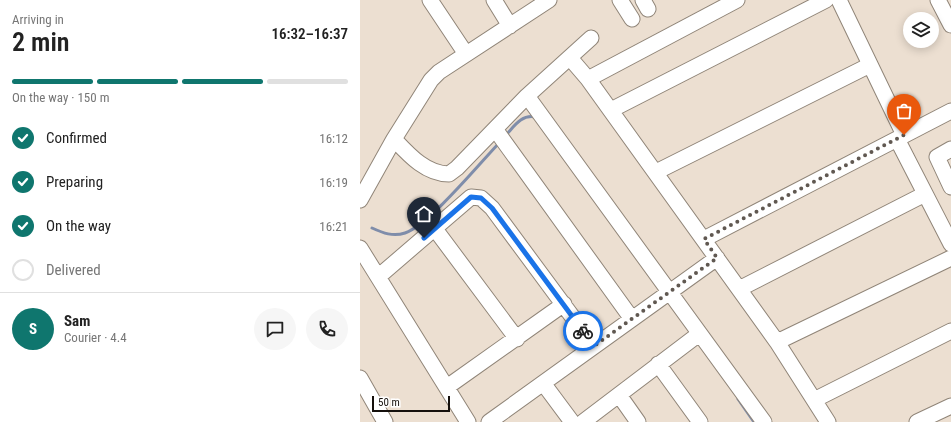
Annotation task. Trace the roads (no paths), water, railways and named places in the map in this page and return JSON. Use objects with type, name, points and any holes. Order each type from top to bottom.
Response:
[{"type":"street","points":[[430,0],[466,54]]},
{"type":"street","points":[[494,0],[510,26]]},
{"type":"street","points":[[360,200],[394,139],[431,80],[439,72],[549,0]]},
{"type":"street","points":[[620,0],[632,19]]},
{"type":"street","points":[[610,110],[826,0]]},
{"type":"street","points":[[839,0],[870,65],[925,194],[951,244]]},
{"type":"street","points":[[938,0],[951,25]]},
{"type":"street","points":[[588,79],[729,2]]},
{"type":"street","points":[[394,139],[407,154],[432,172],[449,174],[457,168],[527,96],[592,38]]},
{"type":"street","points":[[570,58],[588,79],[704,239],[777,342],[828,422]]},
{"type":"street","points":[[656,172],[870,65]]},
{"type":"street","points":[[527,96],[764,422]]},
{"type":"street","points":[[704,239],[951,111]]},
{"type":"street","points":[[495,129],[632,319]]},
{"type":"street","points":[[951,149],[937,158],[951,187]]},
{"type":"street","points":[[739,289],[925,194]]},
{"type":"street","points":[[378,277],[471,197],[481,198],[492,208],[594,346]]},
{"type":"street","points":[[435,228],[517,339]]},
{"type":"street","points":[[360,248],[468,422]]},
{"type":"street","points":[[489,422],[717,258]]},
{"type":"street","points":[[777,342],[951,258]]},
{"type":"street","points":[[447,387],[517,339],[564,304]]},
{"type":"street","points":[[814,400],[951,331]]},
{"type":"street","points":[[583,422],[699,334]]},
{"type":"street","points":[[658,364],[700,422]]},
{"type":"street","points":[[360,378],[385,422]]},
{"type":"street","points":[[543,382],[572,422]]},
{"type":"street","points":[[619,395],[638,422]]},
{"type":"street","points":[[917,422],[951,406]]},
{"type":"waterway","points":[[505,136],[521,120],[535,117]]},
{"type":"waterway","points":[[372,228],[384,233],[396,235],[405,233],[415,228],[440,206],[500,142]]},
{"type":"waterway","points":[[738,399],[754,422]]}]
